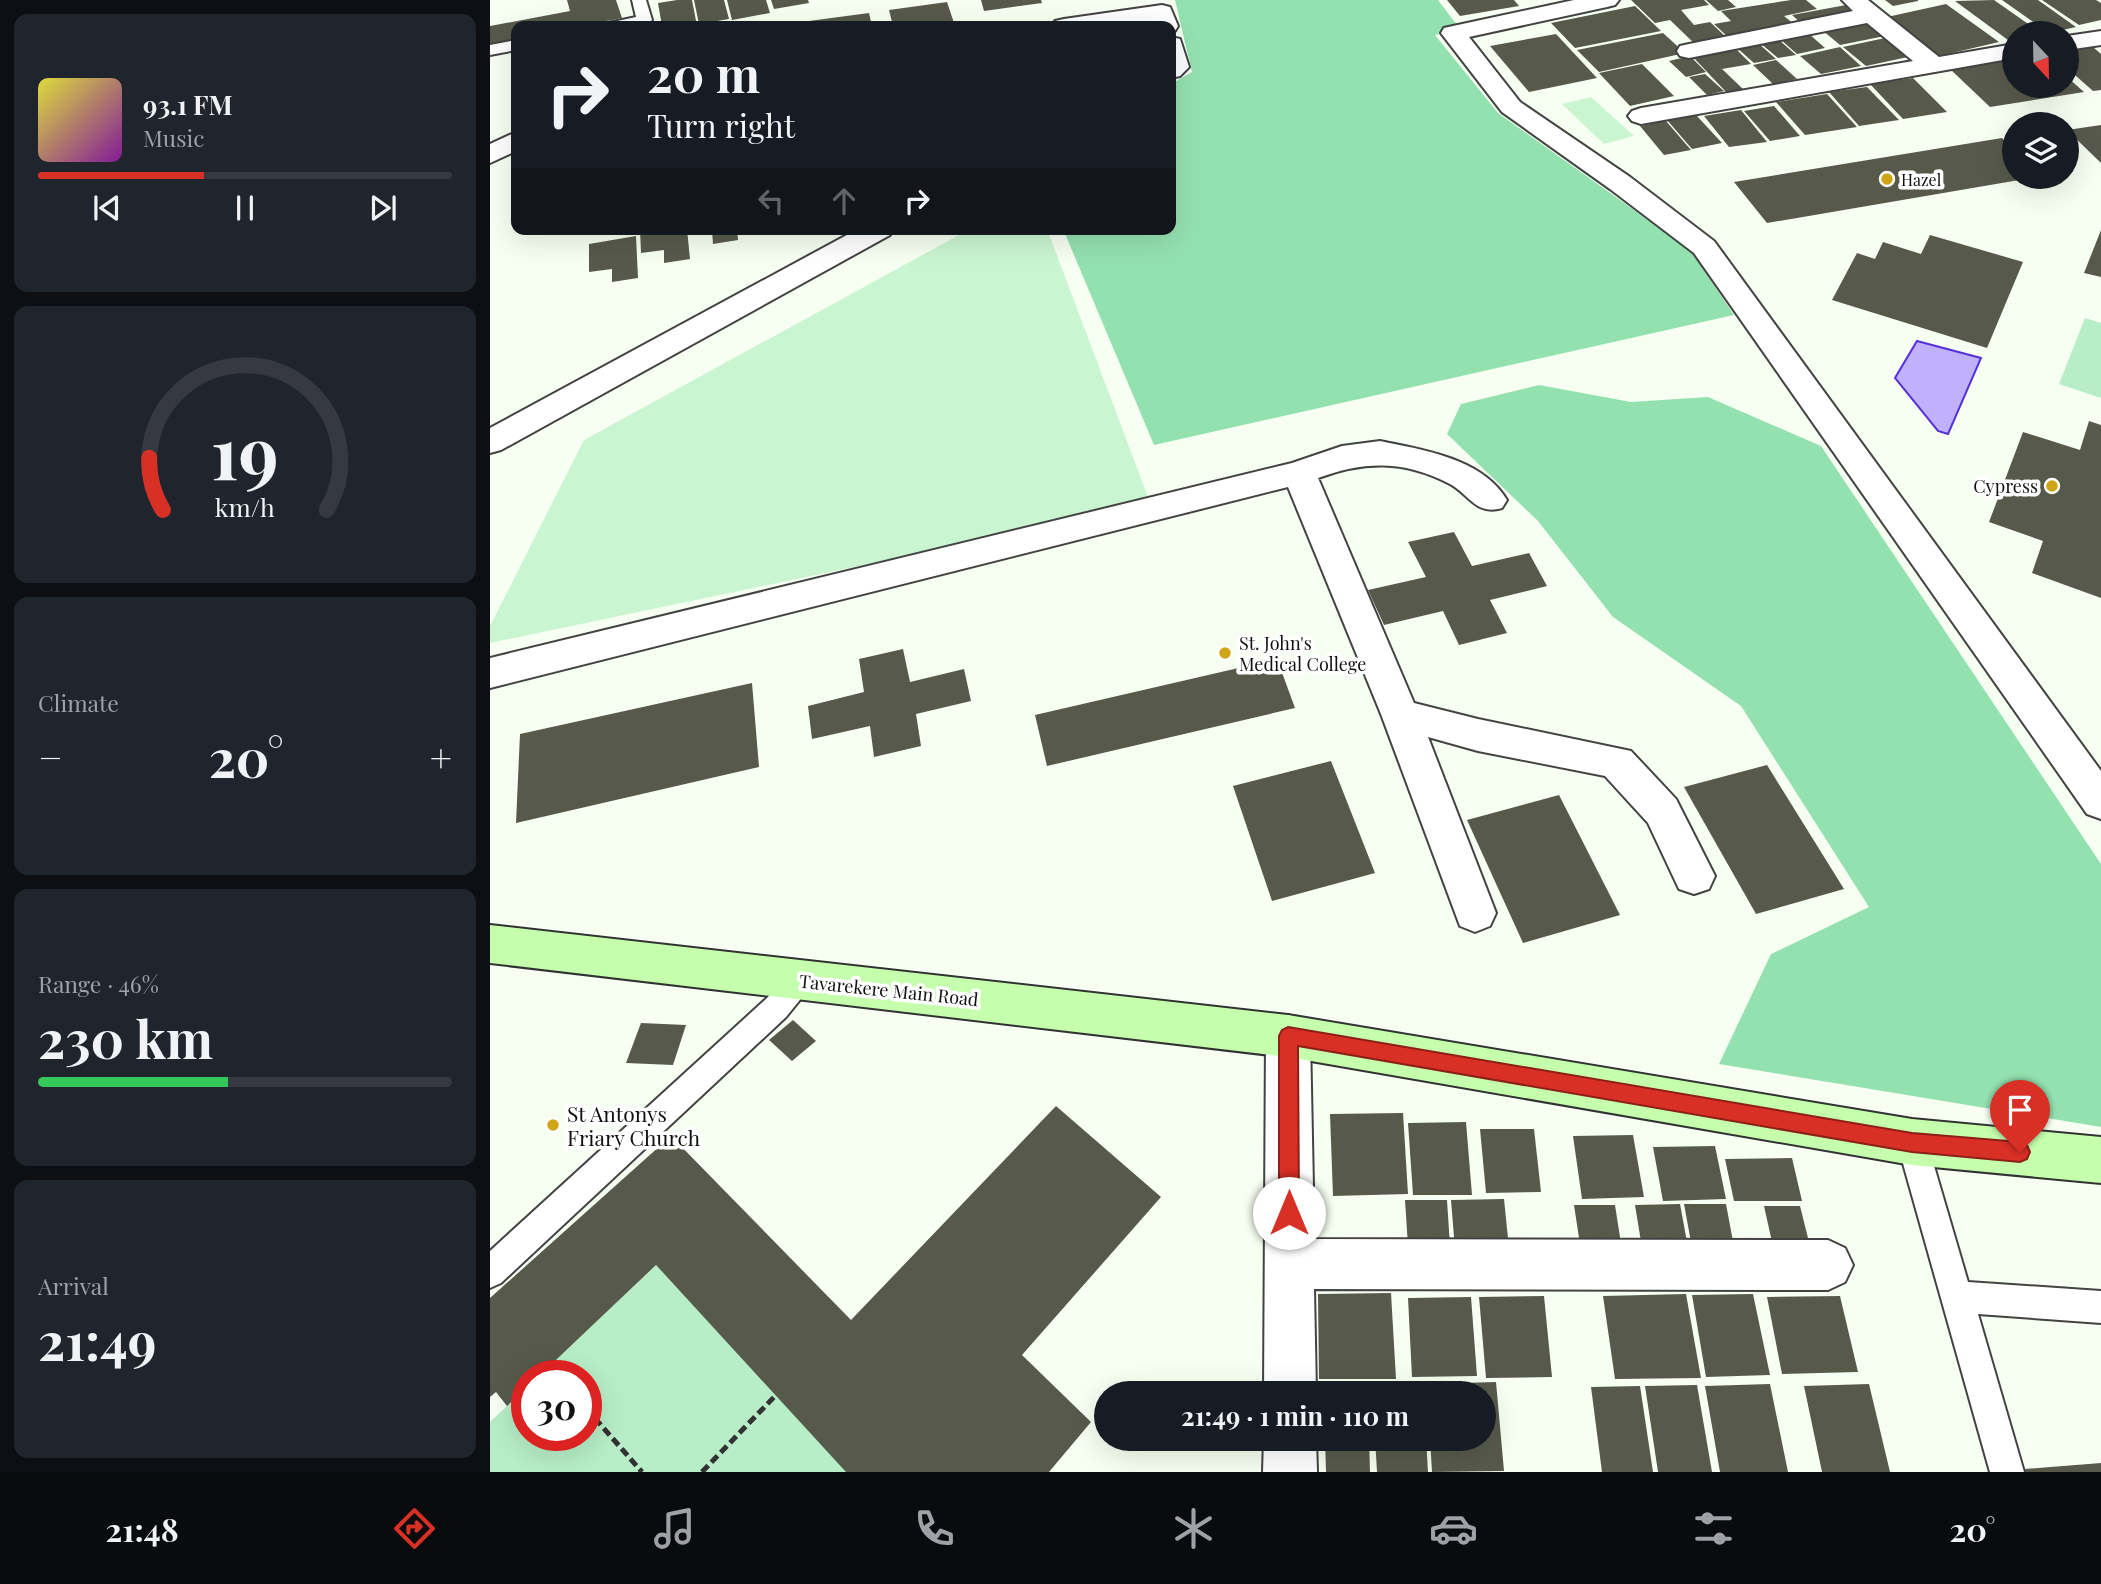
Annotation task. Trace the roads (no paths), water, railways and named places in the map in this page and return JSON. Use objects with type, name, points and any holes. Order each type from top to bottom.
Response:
[{"type":"main road","name":"Tavarekere Main Road","points":[[490,944],[1288,1036],[1912,1142],[2101,1160]]},
{"type":"street","points":[[1607,0],[1543,6],[1453,33],[1511,107],[1620,183],[1704,247],[2101,802]]},
{"type":"street","points":[[1689,51],[1862,7],[1931,63]]},
{"type":"street","points":[[1099,21],[1162,12],[1165,21]]},
{"type":"street","points":[[2079,41],[2101,38]]},
{"type":"street","points":[[1641,116],[1931,63],[2002,53]]},
{"type":"street","points":[[490,155],[511,143]]},
{"type":"street","points":[[490,442],[869,235]]},
{"type":"street","points":[[490,673],[1299,473],[1342,457],[1380,452],[1416,460],[1461,475],[1490,500]]},
{"type":"street","points":[[1299,473],[1400,714],[1475,913]]},
{"type":"street","points":[[1400,714],[1478,735],[1617,762],[1662,811],[1694,876]]},
{"type":"street","points":[[1288,1036],[1290,1381]]},
{"type":"street","points":[[1289,1264],[1828,1265]]},
{"type":"street","points":[[1290,1451],[1290,1472]]},
{"type":"lane","points":[[639,0],[644,20],[639,21]]},
{"type":"lane","points":[[490,51],[511,46]]},
{"type":"lane","points":[[490,1272],[775,1008],[802,979]]},
{"type":"lane","points":[[1912,1142],[2007,1472]]},
{"type":"lane","points":[[1957,1297],[2101,1307]]},
{"type":"place","name":"Hazel","points":[[1887,179]]},
{"type":"place","name":"Cypress","points":[[2052,486]]},
{"type":"place","name":"St. John's Medical College","points":[[1225,653]]},
{"type":"place","name":"St Antonys Friary Church","points":[[553,1125]]}]
